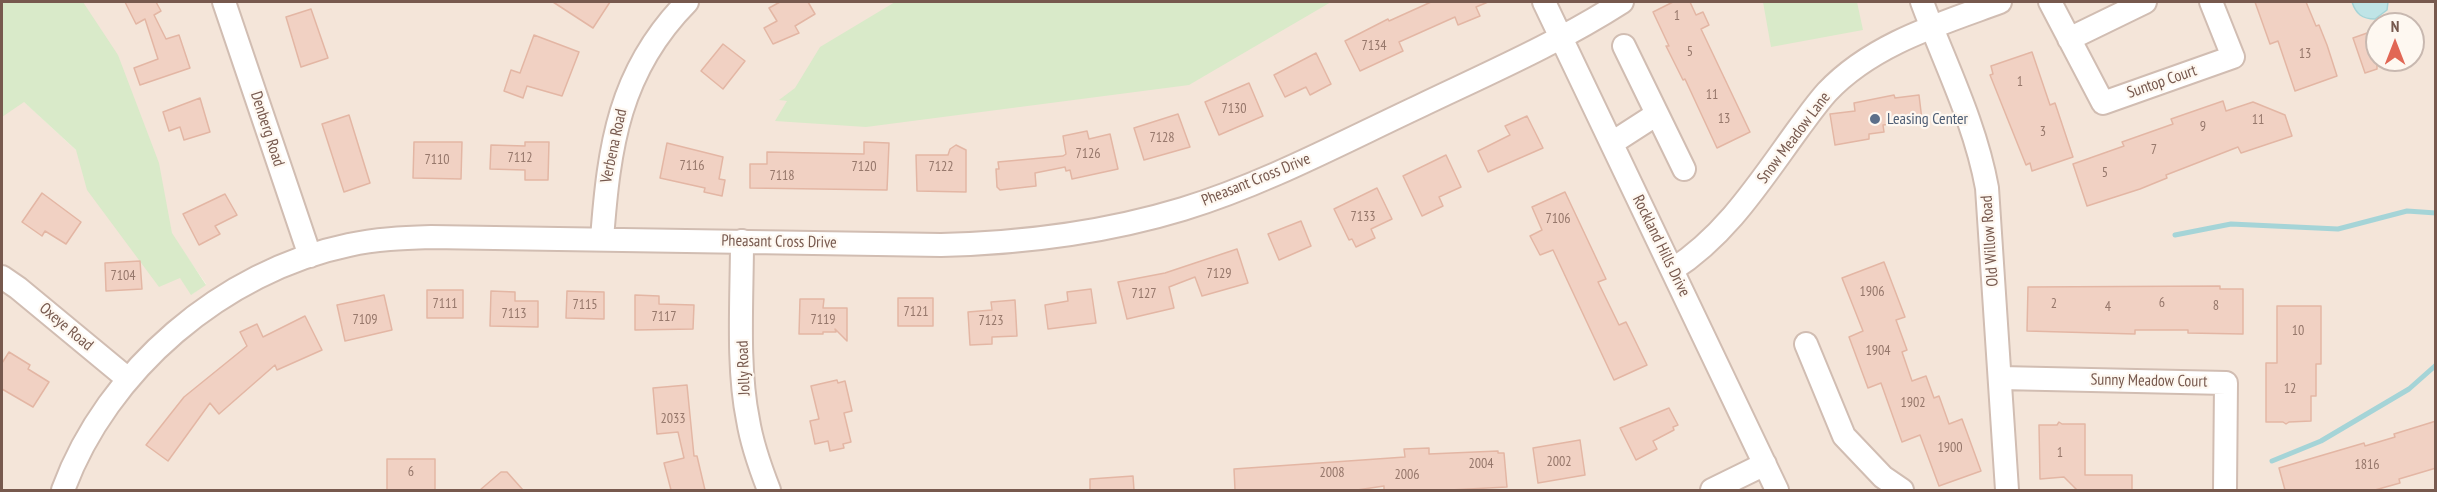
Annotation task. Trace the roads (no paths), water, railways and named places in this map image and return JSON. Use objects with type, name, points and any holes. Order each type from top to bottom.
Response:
[{"type":"street","name":"Denberg Road","points":[[224,2],[310,256]]},
{"type":"street","name":"Verbena Road","points":[[602,239],[607,172],[620,112],[631,82],[646,53],[687,2]]},
{"type":"street","name":"Rockland Hills Drive","points":[[1544,2],[1778,490]]},
{"type":"street","name":"Pheasant Cross Drive","points":[[63,490],[86,440],[128,379],[159,347],[194,317],[267,273],[310,256],[348,245],[392,239],[993,244],[1044,239],[1137,222],[1194,205],[1283,171],[1562,39],[1622,2]]},
{"type":"street","name":"Old Willow Road","points":[[1922,2],[1981,154],[1991,226],[2007,490]]},
{"type":"street","name":"Snow Meadow Lane","points":[[1672,270],[1698,253],[1715,237],[1761,183],[1826,93],[1878,52],[1932,27],[2000,2]]},
{"type":"street","name":"Suntop Court","points":[[2050,2],[2103,103],[2233,57],[2211,2]]},
{"type":"street","points":[[2069,39],[2145,2]]},
{"type":"street","points":[[1624,46],[1684,170]]},
{"type":"street","points":[[1612,143],[1657,114]]},
{"type":"street","name":"Jolly Road","points":[[742,241],[744,378],[747,418],[756,457],[769,490]]},
{"type":"street","name":"Oxeye Road","points":[[2,277],[128,379]]},
{"type":"street","points":[[1806,344],[1844,436],[1883,477],[1902,490]]},
{"type":"street","name":"Sunny Meadow Court","points":[[2001,378],[2226,383],[2225,490]]},
{"type":"street","points":[[1712,490],[1765,464]]},
{"type":"water","points":[[2352,2],[2388,2],[2387,10],[2384,12],[2365,12],[2365,18],[2355,10]]},
{"type":"waterway","points":[[2175,235],[2231,224],[2338,229],[2407,211],[2436,213]]},
{"type":"waterway","points":[[2272,461],[2321,441],[2409,389],[2436,365]]},
{"type":"place","name":"Leasing Center","points":[[1875,119]]}]
